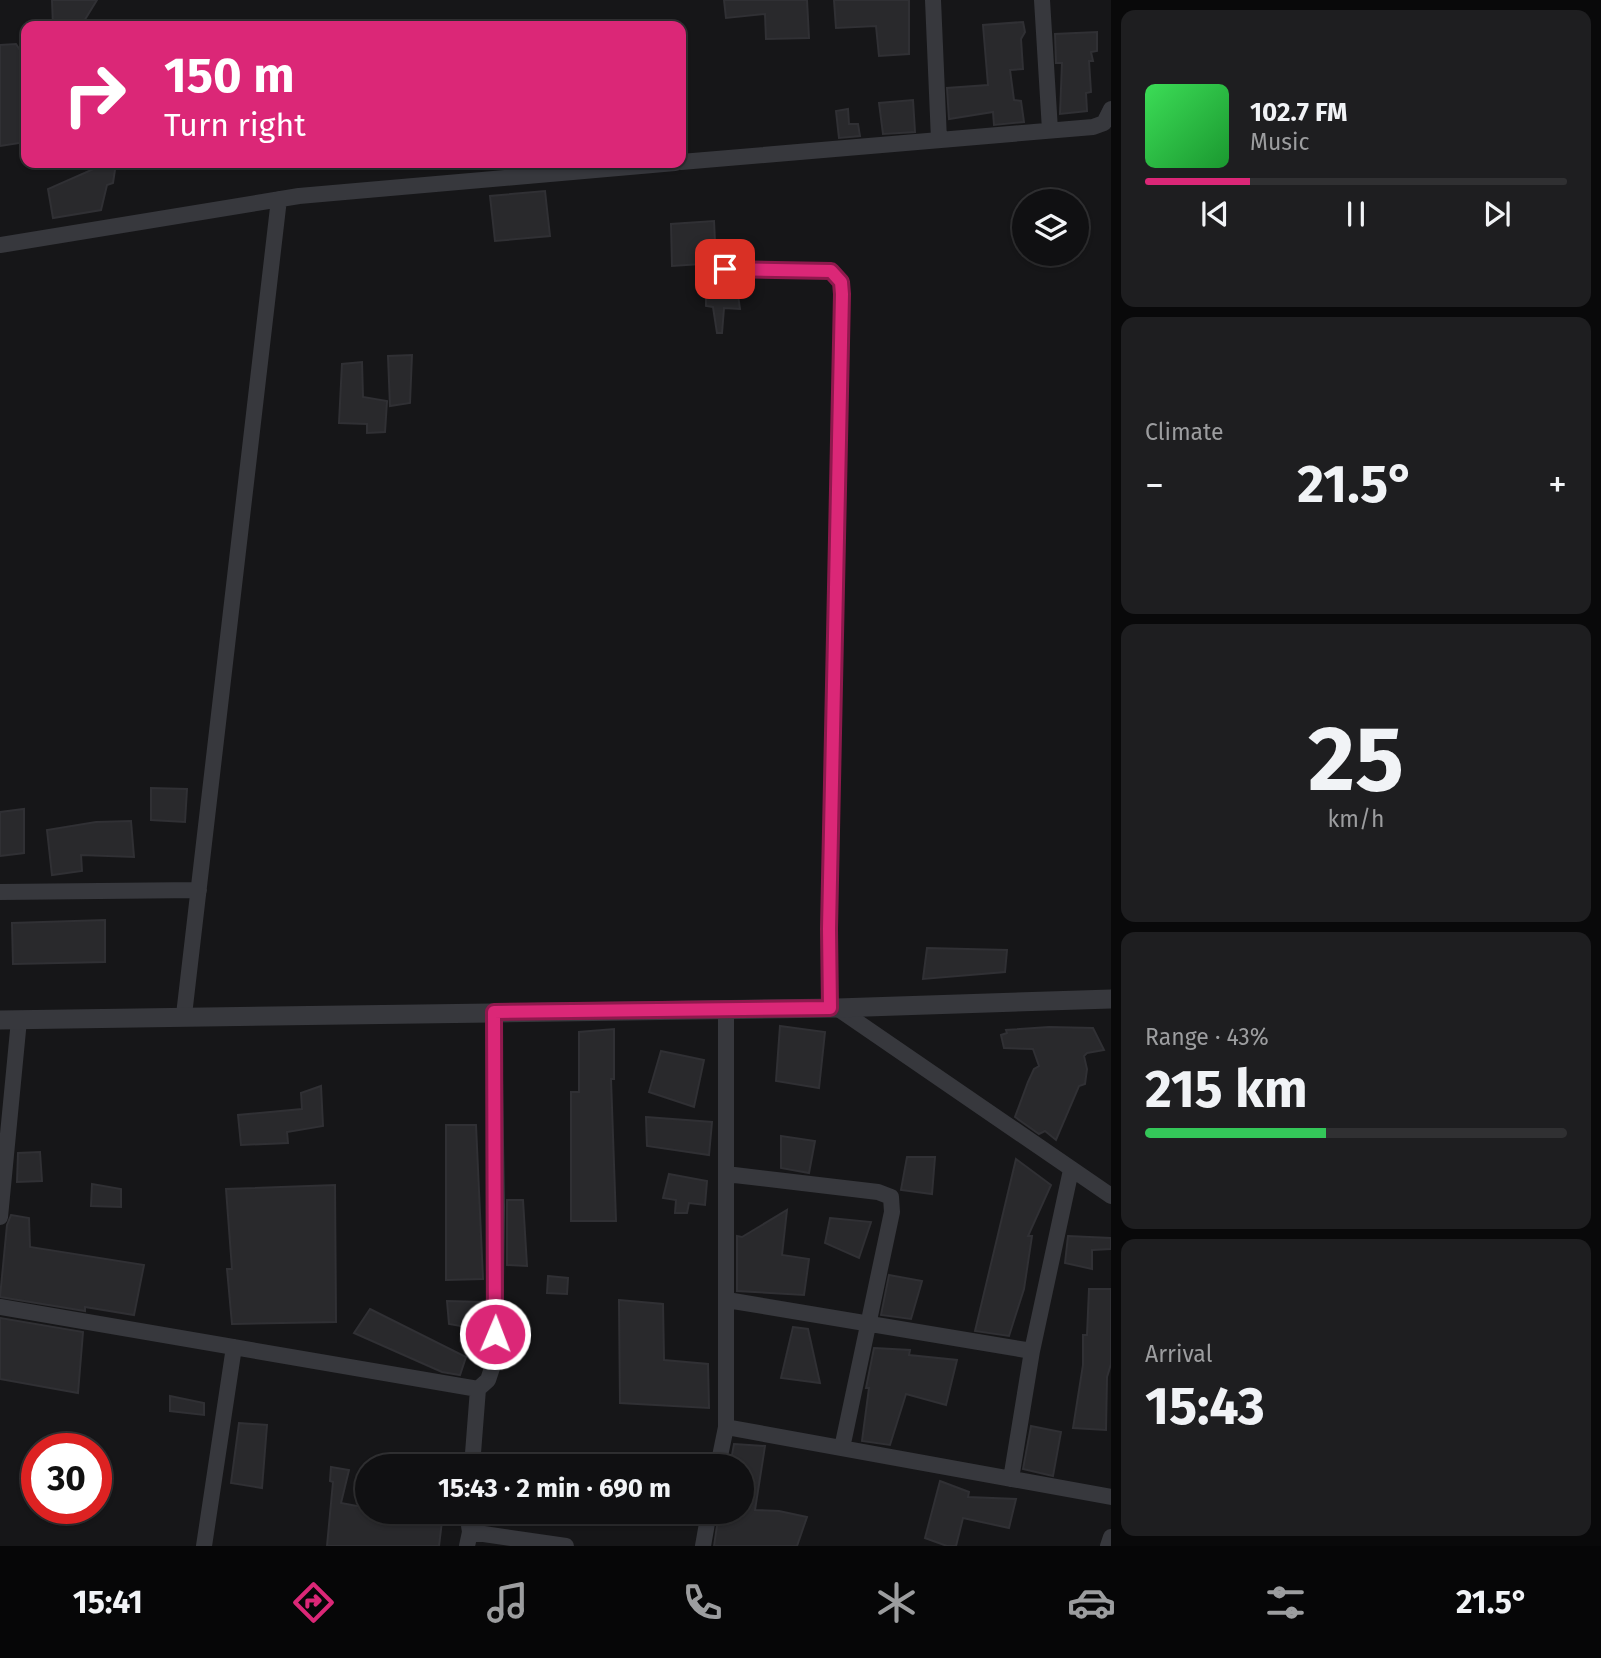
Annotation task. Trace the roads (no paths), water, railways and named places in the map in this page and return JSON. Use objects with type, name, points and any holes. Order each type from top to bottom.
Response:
[{"type":"street","points":[[933,0],[939,140]]},
{"type":"street","points":[[1042,0],[1050,130]]},
{"type":"street","points":[[686,162],[1098,125],[1104,122],[1111,110]]},
{"type":"street","points":[[0,245],[279,199],[620,168]]},
{"type":"street","points":[[184,1016],[279,199]]},
{"type":"street","points":[[725,269],[831,271],[841,282],[829,929],[833,1008]]},
{"type":"street","points":[[0,892],[199,890]]},
{"type":"street","points":[[0,1217],[9,1020],[833,1008],[1111,999]]},
{"type":"street","points":[[720,1454],[726,1427],[726,1008]]},
{"type":"street","points":[[833,1008],[1111,1196]]},
{"type":"street","points":[[473,1454],[478,1390],[488,1380],[495,1359],[494,1012]]},
{"type":"street","points":[[1011,1479],[1032,1351],[1071,1170]]},
{"type":"street","points":[[726,1174],[878,1192],[891,1197],[892,1212],[842,1448]]},
{"type":"street","points":[[727,1300],[1032,1351]]},
{"type":"street","points":[[0,1307],[478,1390]]},
{"type":"street","points":[[204,1546],[234,1347]]},
{"type":"street","points":[[726,1427],[1111,1497]]},
{"type":"street","points":[[703,1546],[707,1524]]},
{"type":"street","points":[[1108,1546],[1111,1537]]},
{"type":"street","points":[[468,1539],[566,1546]]}]
